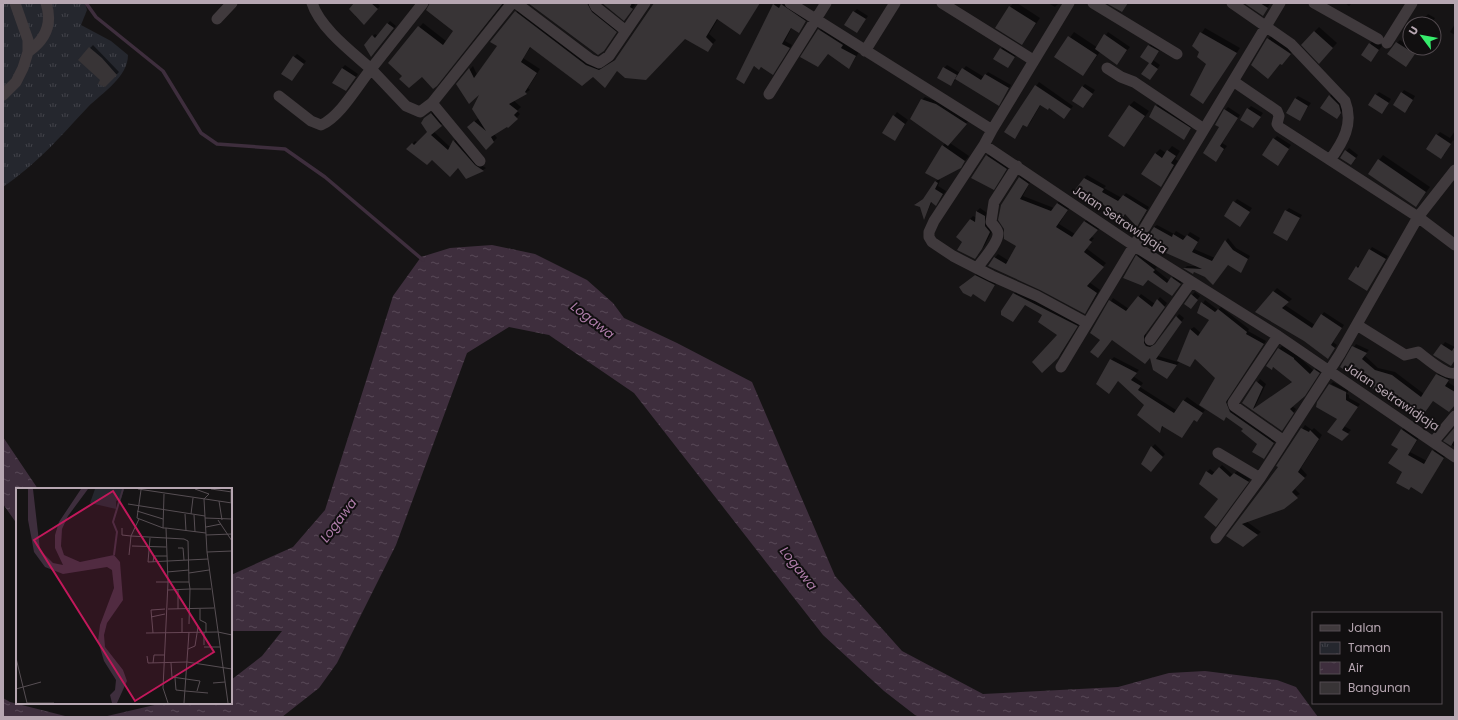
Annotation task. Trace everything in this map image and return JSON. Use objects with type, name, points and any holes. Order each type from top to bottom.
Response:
[{"type":"street","points":[[3,95],[16,82],[23,68],[28,52],[28,40],[15,3]]},
{"type":"street","points":[[28,52],[38,45],[49,27],[46,3]]},
{"type":"street","points":[[217,19],[232,3]]},
{"type":"street","points":[[312,3],[319,17],[333,33],[371,69],[406,106],[420,112],[432,103],[512,3]]},
{"type":"street","points":[[280,96],[311,121],[321,124],[327,122],[336,114],[422,3]]},
{"type":"street","points":[[516,3],[561,39],[594,62],[599,63],[609,56],[645,3]]},
{"type":"street","points":[[594,3],[596,7],[626,32]]},
{"type":"street","points":[[790,3],[992,130]]},
{"type":"street","points":[[769,94],[826,3]]},
{"type":"street","points":[[865,51],[895,3]]},
{"type":"street","points":[[942,3],[1034,60]]},
{"type":"street","points":[[1069,3],[984,145],[940,210],[929,232],[929,237],[932,242],[953,256],[1037,296],[1087,323]]},
{"type":"street","points":[[1093,3],[1177,54]]},
{"type":"street","points":[[1060,367],[1132,245],[1280,3]]},
{"type":"street","points":[[1314,3],[1383,41],[1412,3]]},
{"type":"street","points":[[1232,4],[1266,26],[1298,51],[1345,101],[1348,111],[1346,137],[1330,160]]},
{"type":"street","points":[[1107,68],[1121,77],[1134,82],[1204,129]]},
{"type":"street","points":[[1233,81],[1277,111],[1279,116],[1277,125],[1279,127],[1418,217],[1455,246]]},
{"type":"street","points":[[432,103],[480,162]]},
{"type":"street","name":"Jalan Setrawidjaja","points":[[984,145],[1132,245],[1278,336],[1455,457]]},
{"type":"street","points":[[977,268],[995,242],[998,234],[998,231],[991,222],[994,202],[1017,166]]},
{"type":"street","points":[[1216,538],[1260,478],[1329,370],[1357,325],[1418,217],[1455,170]]},
{"type":"street","points":[[1150,340],[1191,282]]},
{"type":"street","points":[[1357,325],[1405,355],[1418,352],[1445,372],[1451,374],[1455,373]]},
{"type":"street","points":[[1278,336],[1233,403],[1234,406],[1284,441]]},
{"type":"street","points":[[1434,442],[1455,416]]},
{"type":"street","points":[[1218,453],[1260,478]]},
{"type":"green space","points":[[3,3],[85,3],[87,10],[81,25],[111,41],[128,55],[124,70],[113,84],[88,107],[58,140],[38,159],[3,187]]},
{"type":"water","name":"Logawa","points":[[492,245],[535,254],[587,280],[613,303],[624,318],[677,343],[752,382],[835,576],[902,651],[983,694],[1118,687],[1169,673],[1205,671],[1277,680],[1296,687],[1318,717],[919,717],[884,691],[823,635],[634,393],[549,335],[509,327],[467,353],[396,545],[337,663],[319,688],[282,717],[103,717],[159,704],[232,704],[232,679],[262,656],[282,631],[232,631],[232,575],[293,547],[325,510],[393,296],[421,257],[450,248]]},
{"type":"water","points":[[3,437],[37,488],[16,488],[16,523],[3,504]]},
{"type":"water","points":[[3,698],[16,704],[69,717],[3,717]]},
{"type":"building","points":[[354,3],[371,3],[378,9],[364,25],[349,9]]},
{"type":"building","points":[[430,3],[503,3],[437,86],[433,89],[422,77],[409,88],[399,79],[402,76],[388,63],[418,26],[443,45],[453,31],[426,10]]},
{"type":"building","points":[[528,3],[587,3],[592,12],[617,32],[604,51],[598,55]]},
{"type":"building","points":[[602,3],[632,3],[630,7],[633,9],[624,21]]},
{"type":"building","points":[[654,3],[760,3],[740,35],[717,19],[706,37],[713,44],[708,52],[685,39],[646,80],[625,78],[617,71],[605,88],[593,77],[582,86],[530,47],[521,62],[537,73],[525,92],[527,94],[509,104],[518,111],[514,115],[518,119],[508,128],[507,127],[491,137],[494,142],[486,150],[467,127],[474,121],[486,131],[472,109],[479,95],[469,104],[456,84],[469,68],[474,78],[497,46],[490,42],[515,11],[586,65],[599,70],[615,60]]},
{"type":"building","points":[[1106,3],[1128,3],[1122,12]]},
{"type":"building","points":[[1244,3],[1260,3],[1268,8],[1263,16]]},
{"type":"building","points":[[773,4],[779,8],[781,4],[806,21],[799,33],[791,28],[782,44],[790,48],[773,75],[761,67],[759,70],[754,66],[744,84],[736,79]]},
{"type":"building","points":[[1009,6],[1036,23],[1022,45],[995,28]]},
{"type":"building","points":[[853,11],[866,19],[857,33],[844,25]]},
{"type":"building","points":[[387,23],[394,28],[371,57],[364,45],[372,35],[375,38]]},
{"type":"building","points":[[818,29],[843,45],[841,48],[856,56],[849,69],[828,54],[818,67],[800,57]]},
{"type":"building","points":[[1314,31],[1333,48],[1319,64],[1301,45]]},
{"type":"building","points":[[1200,32],[1237,53],[1203,104],[1190,95],[1206,64],[1197,57],[1199,52],[1192,46]]},
{"type":"building","points":[[1104,34],[1127,50],[1117,65],[1095,49]]},
{"type":"building","points":[[1068,36],[1097,55],[1083,76],[1054,57]]},
{"type":"building","points":[[1267,38],[1291,54],[1282,65],[1280,64],[1268,79],[1251,65]]},
{"type":"building","points":[[1396,42],[1402,46],[1402,56],[1414,56],[1406,67],[1387,54]]},
{"type":"building","points":[[1369,43],[1379,50],[1371,62],[1361,55]]},
{"type":"building","points":[[1148,45],[1159,51],[1151,64],[1158,69],[1150,80],[1141,74],[1149,63],[1140,57]]},
{"type":"building","points":[[89,47],[102,58],[117,75],[105,87],[98,84],[100,80],[78,60]]},
{"type":"building","points":[[1000,48],[1015,57],[1008,68],[993,59]]},
{"type":"building","points":[[293,56],[304,64],[292,81],[281,74]]},
{"type":"building","points":[[943,67],[957,75],[951,86],[937,78]]},
{"type":"building","points":[[342,68],[356,77],[346,91],[332,83]]},
{"type":"building","points":[[962,68],[981,80],[985,74],[1009,88],[999,106],[955,79]]},
{"type":"building","points":[[1035,85],[1071,109],[1064,119],[1049,108],[1048,110],[1040,105],[1027,127],[1023,125],[1015,139],[1004,132]]},
{"type":"building","points":[[1082,86],[1093,94],[1083,108],[1072,101]]},
{"type":"building","points":[[1401,92],[1413,100],[1405,113],[1393,105]]},
{"type":"building","points":[[1375,94],[1389,103],[1382,114],[1368,105]]},
{"type":"building","points":[[1329,95],[1339,105],[1341,113],[1337,119],[1320,108]]},
{"type":"building","points":[[1295,98],[1308,106],[1300,121],[1286,113]]},
{"type":"building","points":[[921,99],[936,104],[967,124],[948,146],[910,119]]},
{"type":"building","points":[[1129,105],[1145,116],[1124,147],[1108,136]]},
{"type":"building","points":[[1155,105],[1191,128],[1184,140],[1149,117]]},
{"type":"building","points":[[1247,108],[1261,117],[1253,128],[1240,120]]},
{"type":"building","points":[[1224,109],[1238,118],[1220,146],[1224,149],[1216,162],[1203,153],[1219,127],[1215,125]]},
{"type":"building","points":[[431,113],[442,126],[431,135],[448,150],[453,140],[475,165],[484,171],[466,179],[458,168],[450,177],[432,160],[427,165],[406,149],[412,143],[414,145],[427,132],[421,123],[424,118]]},
{"type":"building","points":[[893,115],[905,124],[895,141],[882,133]]},
{"type":"building","points":[[1436,134],[1451,144],[1441,159],[1426,149]]},
{"type":"building","points":[[1273,138],[1289,149],[1278,166],[1262,155]]},
{"type":"building","points":[[942,145],[965,161],[961,168],[938,180],[925,173]]},
{"type":"building","points":[[1167,150],[1176,156],[1171,163],[1174,165],[1161,187],[1141,174],[1155,153],[1162,158]]},
{"type":"building","points":[[1345,150],[1356,158],[1351,165],[1340,158]]},
{"type":"building","points":[[986,155],[1007,169],[994,190],[971,178]]},
{"type":"building","points":[[1378,159],[1426,192],[1416,207],[1368,174]]},
{"type":"building","points":[[1019,177],[1029,184],[1020,199],[1051,211],[1057,203],[1068,210],[1056,227],[1072,237],[1084,221],[1098,230],[1089,240],[1092,242],[1084,252],[1104,267],[1087,286],[1097,293],[1085,314],[1040,290],[988,266],[994,257],[1006,264],[1016,246],[1004,239],[1004,229],[998,220],[1001,205]]},
{"type":"building","points":[[1084,178],[1104,189],[1102,192],[1118,201],[1123,195],[1147,210],[1137,227],[1125,214],[1122,219],[1096,199],[1093,204],[1074,191]]},
{"type":"building","points":[[935,181],[938,183],[935,189],[943,194],[936,206],[931,202],[924,220],[920,207],[914,205],[923,199]]},
{"type":"building","points":[[1233,201],[1250,212],[1240,227],[1224,216]]},
{"type":"building","points":[[1285,210],[1300,218],[1287,241],[1273,233]]},
{"type":"building","points":[[976,211],[985,216],[985,226],[990,232],[982,249],[975,259],[957,250],[962,242],[956,237],[970,219],[975,222]]},
{"type":"building","points":[[1154,227],[1172,237],[1173,234],[1183,240],[1187,235],[1198,242],[1192,252],[1212,261],[1225,240],[1233,250],[1248,259],[1241,273],[1228,265],[1213,285],[1205,277],[1194,272],[1193,274],[1183,268],[1202,269],[1166,253],[1145,240]]},
{"type":"building","points":[[1369,249],[1386,259],[1367,291],[1348,279],[1356,266],[1358,268]]},
{"type":"building","points":[[1136,255],[1155,270],[1153,272],[1167,283],[1171,277],[1181,284],[1172,296],[1148,280],[1143,286],[1123,278]]},
{"type":"building","points":[[975,275],[995,285],[985,302],[973,294],[971,297],[963,293],[959,287]]},
{"type":"building","points":[[1273,291],[1289,302],[1282,308],[1312,328],[1321,314],[1342,328],[1331,345],[1335,348],[1328,359],[1304,341],[1255,312]]},
{"type":"building","points":[[1013,293],[1078,326],[1058,358],[1042,373],[1032,362],[1057,335],[1038,322],[1042,315],[1025,305],[1013,322],[1001,315],[1001,311]]},
{"type":"building","points":[[1191,294],[1198,300],[1191,309],[1184,304]]},
{"type":"building","points":[[1138,296],[1152,307],[1157,299],[1165,307],[1144,336],[1144,343],[1146,346],[1150,347],[1155,344],[1176,316],[1182,322],[1156,359],[1177,365],[1167,379],[1153,370],[1150,358],[1145,364],[1112,340],[1098,358],[1090,352],[1100,340],[1090,333],[1109,300],[1126,311]]},
{"type":"building","points":[[1201,302],[1215,312],[1218,309],[1247,332],[1246,334],[1264,344],[1226,402],[1230,412],[1274,443],[1264,459],[1252,452],[1257,444],[1241,431],[1243,429],[1226,417],[1224,421],[1199,405],[1215,378],[1195,359],[1190,367],[1177,361],[1190,329],[1198,336],[1209,320],[1197,313]]},
{"type":"building","points":[[1441,344],[1452,351],[1455,346],[1455,360],[1451,366],[1433,355]]},
{"type":"building","points":[[1352,346],[1367,353],[1362,359],[1375,370],[1392,375],[1421,397],[1436,374],[1449,380],[1445,386],[1455,392],[1455,405],[1449,412],[1433,401],[1421,418],[1340,367]]},
{"type":"building","points":[[1278,348],[1294,358],[1310,374],[1314,369],[1320,373],[1305,396],[1290,409],[1294,413],[1282,431],[1242,403],[1256,381],[1263,387],[1253,409],[1292,382],[1273,367],[1272,370],[1266,366]]},
{"type":"building","points":[[1110,359],[1137,373],[1131,380],[1141,386],[1138,390],[1174,413],[1183,400],[1203,413],[1197,422],[1194,420],[1182,438],[1162,426],[1160,433],[1137,415],[1144,405],[1118,381],[1109,394],[1096,384]]},
{"type":"building","points":[[1329,384],[1346,392],[1346,400],[1358,407],[1342,430],[1349,434],[1342,441],[1327,432],[1337,419],[1316,407],[1317,402]]},
{"type":"building","points":[[1455,427],[1455,439],[1451,446],[1443,441]]},
{"type":"building","points":[[1301,428],[1309,432],[1310,430],[1319,439],[1298,472],[1305,478],[1292,492],[1298,498],[1284,509],[1242,524],[1258,535],[1243,547],[1226,536],[1278,467],[1276,466]]},
{"type":"building","points":[[1401,429],[1417,440],[1408,455],[1424,464],[1432,450],[1444,458],[1422,494],[1411,487],[1409,490],[1396,483],[1402,472],[1388,463],[1398,449],[1391,445]]},
{"type":"building","points":[[1151,446],[1163,457],[1151,472],[1141,464]]},
{"type":"building","points":[[1219,467],[1230,477],[1234,473],[1249,482],[1216,527],[1204,517],[1218,499],[1199,484],[1206,471],[1212,475]]},
{"type":"waterway","points":[[86,3],[96,17],[163,71],[201,133],[217,144],[285,149],[325,177],[423,260]]}]
